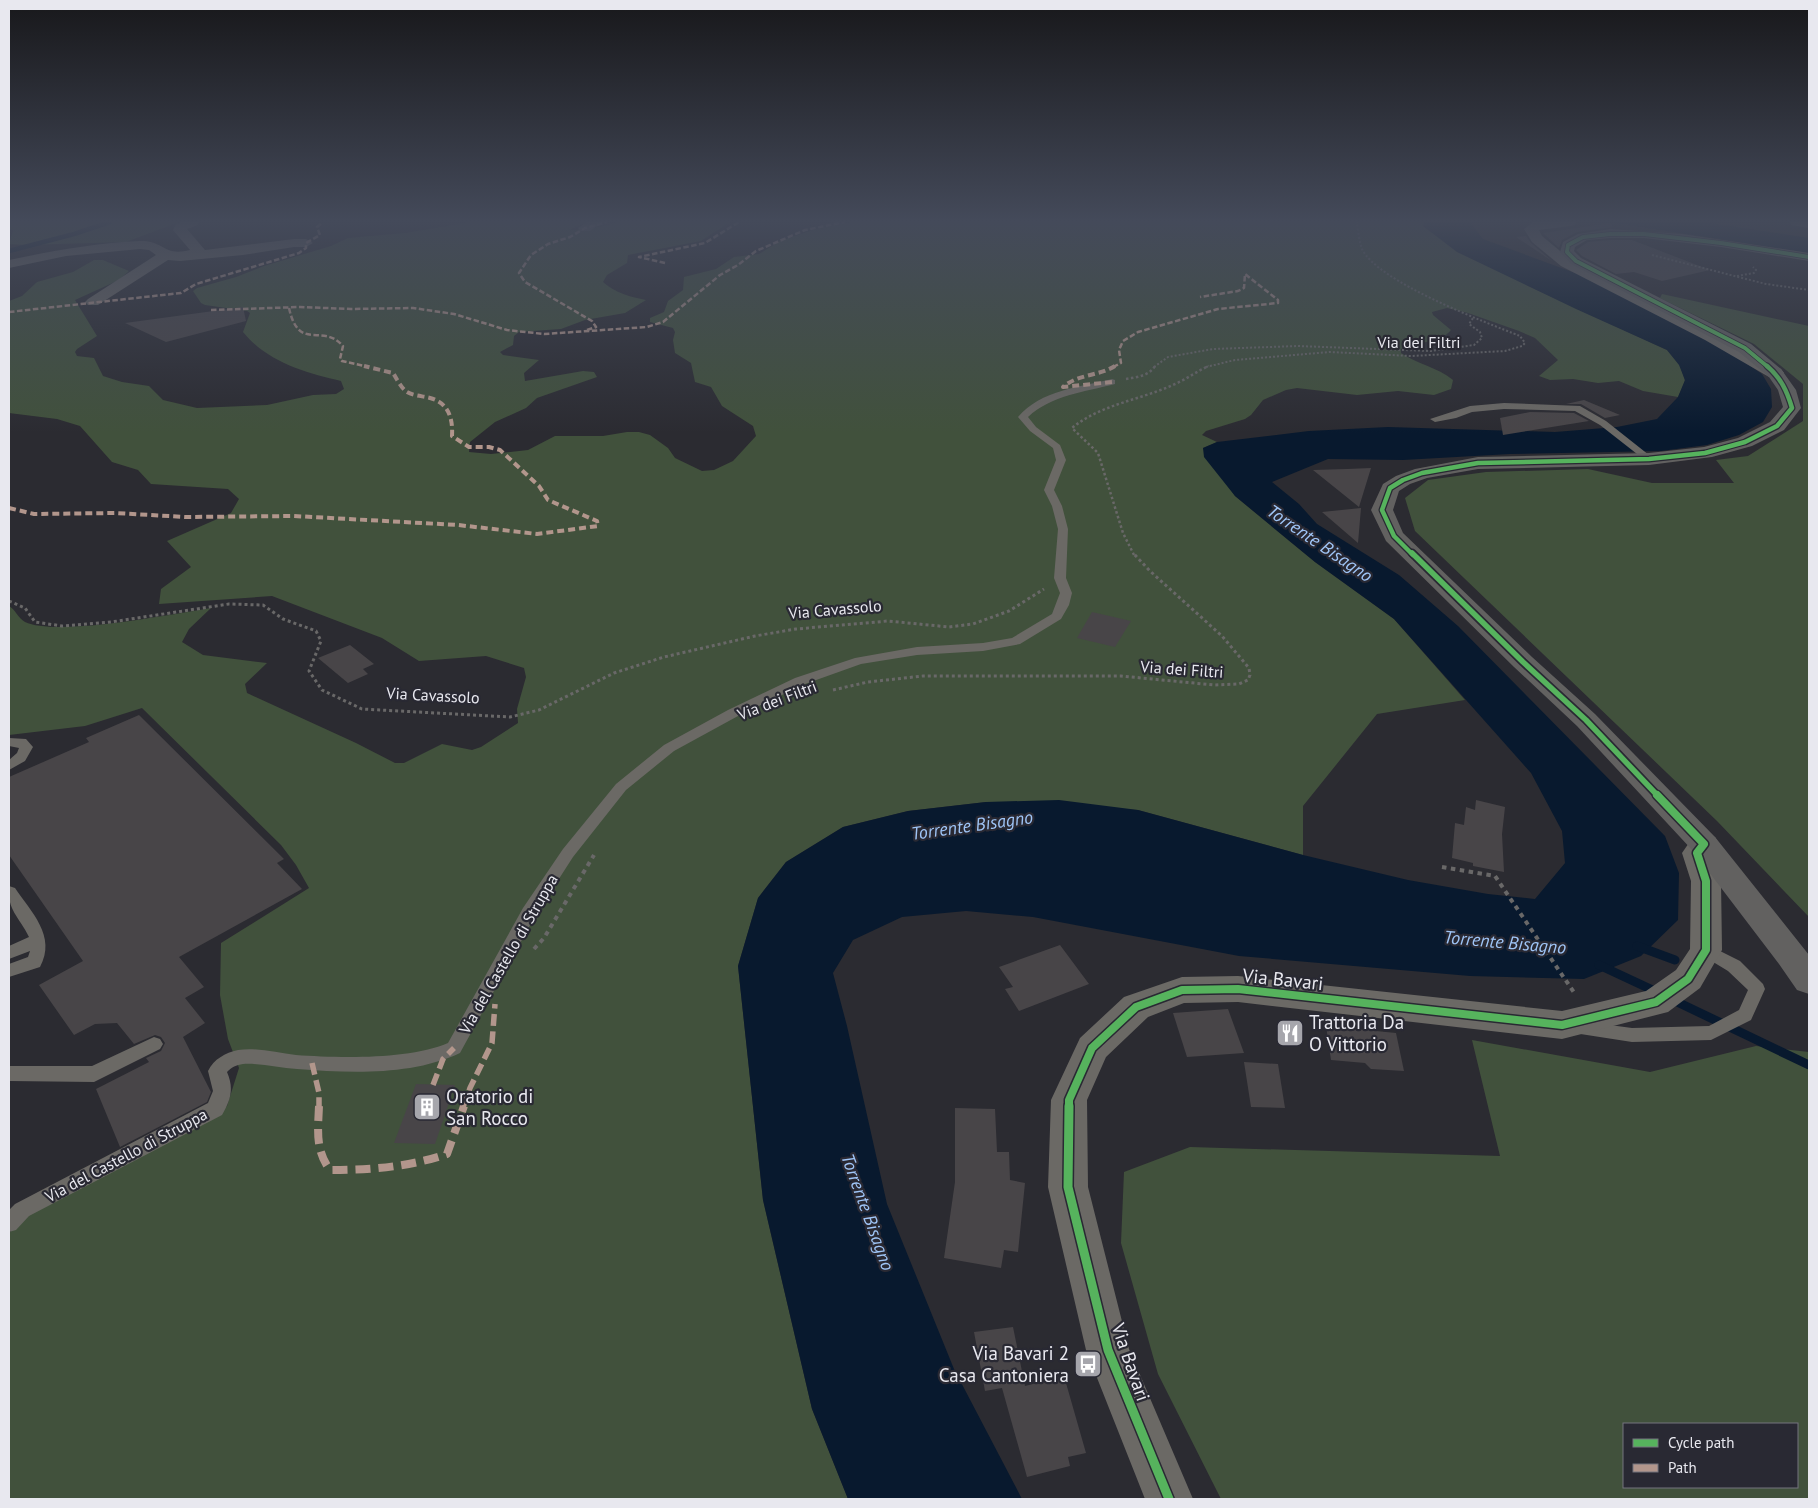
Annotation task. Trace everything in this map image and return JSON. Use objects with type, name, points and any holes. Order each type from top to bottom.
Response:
[{"type":"main road","points":[[1637,292],[1745,348],[1775,372],[1787,390],[1792,408],[1777,426],[1745,442],[1705,453],[1478,463],[1422,473],[1403,480],[1390,488],[1382,510],[1394,536],[1523,662],[1586,720],[1704,844],[1791,955],[1809,982]]},
{"type":"street","points":[[93,302],[108,292]]},
{"type":"street","points":[[1624,292],[1775,372]]},
{"type":"street","points":[[1704,844],[1698,853],[1706,881],[1706,950]]},
{"type":"street","name":"Via Bavari","points":[[1169,1499],[1108,1350],[1068,1187],[1069,1100],[1092,1048],[1136,1007],[1182,990],[1238,989],[1569,1010],[1656,1002],[1688,979],[1706,950]]},
{"type":"lane","points":[[1060,578],[1063,529],[1057,506],[1049,490],[1061,460],[1057,447],[1033,429],[1023,417],[1034,406],[1053,396],[1112,382]]},
{"type":"lane","points":[[1435,419],[1454,416],[1470,410],[1504,406],[1572,408],[1582,410],[1604,423],[1644,456]]},
{"type":"lane","name":"Via del Castello di Struppa","points":[[9,1223],[22,1210],[215,1109],[222,1101],[224,1093],[217,1070],[222,1063],[245,1057],[312,1063],[417,1060],[448,1052],[454,1048],[529,912],[568,853],[621,787],[669,748],[732,713],[800,681],[859,661],[917,651],[983,647],[1016,641],[1057,616],[1064,605],[1066,593],[1060,578]]},
{"type":"lane","points":[[9,742],[21,742],[26,747],[24,755],[17,762],[9,765]]},
{"type":"lane","points":[[9,892],[38,940],[38,955],[34,962],[9,971]]},
{"type":"lane","points":[[9,953],[38,940]]},
{"type":"lane","points":[[1569,1010],[1632,1035],[1711,1033],[1744,1015],[1757,989],[1734,966],[1706,950]]},
{"type":"lane","points":[[9,1074],[94,1074],[154,1044]]},
{"type":"path","points":[[1112,382],[1144,375],[1152,371],[1156,365],[1168,357],[1213,349],[1298,346],[1431,350],[1474,345],[1482,338],[1480,332],[1469,324],[1473,318],[1438,303],[1420,292]]},
{"type":"path","points":[[1431,350],[1437,355]]},
{"type":"path","points":[[532,952],[544,938],[596,853]]},
{"type":"path","points":[[1442,867],[1495,876],[1515,905],[1569,1010]]},
{"type":"green space","points":[[26,292],[92,292],[75,300],[97,336],[77,349],[75,352],[77,356],[94,358],[103,376],[122,382],[149,386],[163,400],[197,408],[267,405],[313,395],[336,394],[344,389],[341,381],[288,365],[264,351],[243,332],[250,313],[247,311],[201,303],[194,292],[619,292],[646,300],[625,313],[585,320],[561,329],[519,332],[514,336],[513,345],[500,352],[503,355],[539,360],[524,373],[525,381],[583,371],[594,372],[597,377],[537,398],[526,408],[495,422],[470,442],[469,452],[491,454],[528,450],[555,436],[603,436],[639,432],[650,435],[668,448],[675,458],[702,471],[714,470],[733,461],[756,436],[753,426],[722,406],[711,387],[695,382],[691,363],[675,353],[673,340],[675,332],[673,328],[650,322],[650,318],[664,312],[668,301],[680,292],[1542,292],[1667,350],[1680,365],[1685,381],[1678,397],[1643,391],[1619,381],[1598,383],[1573,379],[1550,380],[1539,376],[1558,360],[1535,338],[1468,313],[1447,308],[1432,312],[1451,330],[1446,335],[1434,340],[1407,346],[1401,349],[1401,353],[1453,380],[1451,389],[1434,395],[1398,391],[1357,395],[1297,388],[1286,390],[1263,400],[1251,415],[1245,419],[1206,431],[1202,435],[1217,442],[1203,448],[1235,496],[1315,562],[1394,619],[1465,700],[1377,714],[1303,806],[1303,855],[1138,810],[986,802],[908,811],[843,827],[786,862],[758,898],[738,966],[763,1200],[812,1409],[848,1499],[9,1499],[9,1233],[29,1215],[205,1121],[227,1106],[239,1068],[228,1039],[220,995],[221,943],[309,888],[296,865],[281,845],[142,708],[85,726],[9,735],[9,606],[25,622],[41,626],[62,627],[115,623],[211,608],[189,629],[182,642],[203,655],[267,663],[245,684],[247,693],[395,763],[404,763],[442,744],[472,750],[481,747],[518,723],[517,709],[526,677],[524,668],[486,656],[419,661],[382,638],[272,596],[159,604],[161,589],[191,567],[167,541],[231,513],[239,499],[228,489],[151,484],[138,470],[112,462],[80,426],[57,419],[9,413],[9,301]]},
{"type":"green space","points":[[1662,294],[1809,326],[1809,917],[1717,821],[1415,531],[1405,498],[1428,480],[1486,472],[1588,469],[1652,483],[1734,483],[1716,460],[1748,456],[1803,421],[1803,384],[1754,344],[1660,298]]},
{"type":"green space","points":[[1472,1040],[1650,1072],[1756,1046],[1809,1052],[1809,1499],[1221,1499],[1158,1374],[1121,1243],[1124,1172],[1190,1147],[1500,1156]]},
{"type":"water","name":"Torrente Bisagno","points":[[1541,292],[1617,292],[1708,337],[1762,374],[1771,389],[1772,407],[1763,422],[1739,435],[1707,445],[1661,451],[1510,454],[1403,460],[1328,459],[1272,482],[1299,504],[1317,524],[1399,575],[1458,626],[1665,836],[1679,873],[1678,920],[1641,956],[1584,979],[1470,976],[1239,956],[1033,917],[966,911],[902,917],[853,940],[833,973],[847,1026],[887,1204],[954,1369],[1022,1499],[848,1499],[812,1409],[763,1200],[738,966],[758,898],[786,862],[843,827],[908,811],[986,802],[1059,800],[1138,810],[1303,855],[1408,880],[1488,894],[1535,899],[1565,863],[1562,831],[1531,773],[1394,619],[1315,562],[1235,496],[1204,457],[1203,448],[1217,442],[1309,431],[1388,427],[1555,432],[1617,427],[1657,419],[1678,397],[1685,380],[1679,365],[1667,350]]},
{"type":"building","points":[[243,307],[246,321],[166,342],[125,323]]},
{"type":"building","points":[[1584,400],[1620,415],[1605,418],[1581,404],[1566,404]]},
{"type":"building","points":[[1530,412],[1574,413],[1589,421],[1503,435],[1500,418]]},
{"type":"building","points":[[1371,468],[1359,507],[1313,470],[1347,469]]},
{"type":"building","points":[[1361,508],[1358,543],[1322,512]]},
{"type":"building","points":[[1092,612],[1131,621],[1115,647],[1077,638]]},
{"type":"building","points":[[350,645],[374,664],[363,669],[368,674],[348,683],[318,658]]},
{"type":"building","points":[[139,715],[284,859],[277,863],[302,889],[179,957],[204,987],[185,998],[205,1023],[183,1037],[211,1092],[207,1102],[120,1147],[96,1089],[149,1062],[146,1058],[161,1051],[165,1043],[161,1037],[155,1035],[134,1044],[117,1023],[95,1024],[74,1035],[39,985],[83,961],[9,855],[9,777],[89,742],[86,738]]},
{"type":"building","points":[[1476,800],[1505,807],[1502,834],[1504,872],[1473,866],[1473,863],[1452,858],[1455,823],[1464,825],[1466,807],[1475,810]]},
{"type":"building","points":[[1060,945],[1089,984],[1019,1011],[1005,989],[1013,987],[999,967]]},
{"type":"building","points":[[1228,1009],[1244,1053],[1187,1057],[1173,1013]]},
{"type":"building","points":[[1326,1026],[1396,1033],[1404,1071],[1371,1069],[1365,1063],[1331,1060]]},
{"type":"building","points":[[1244,1062],[1278,1064],[1285,1108],[1251,1107]]},
{"type":"building","name":"Oratorio di San Rocco","points":[[416,1084],[455,1085],[435,1144],[394,1143]]},
{"type":"building","points":[[955,1108],[995,1109],[997,1152],[1009,1152],[1010,1180],[1025,1183],[1018,1252],[1004,1250],[1001,1268],[944,1258],[955,1182]]},
{"type":"building","points":[[1013,1327],[1025,1386],[1064,1376],[1086,1453],[1068,1457],[1070,1466],[1027,1477],[1002,1388],[985,1391],[974,1332]]},
{"type":"waterway","points":[[1637,946],[1675,960]]},
{"type":"waterway","points":[[1599,965],[1659,993]]},
{"type":"waterway","points":[[1671,999],[1809,1065]]},
{"type":"marked path","points":[[9,312],[182,292]]},
{"type":"marked path","points":[[543,292],[592,321],[596,327],[587,330]]},
{"type":"marked path","points":[[211,310],[300,307],[351,309],[413,308],[454,314],[507,330],[544,334],[647,327],[663,322],[699,292]]},
{"type":"marked path","points":[[1200,297],[1229,292]]},
{"type":"marked path","points":[[1112,382],[1063,387],[1067,383],[1101,373],[1121,363],[1119,350],[1123,341],[1138,332],[1218,309],[1278,303],[1278,300],[1268,292]]},
{"type":"marked path","points":[[9,508],[34,514],[115,513],[185,517],[294,516],[458,525],[537,534],[598,526],[597,521],[548,500],[539,486],[500,450],[489,447],[469,447],[459,442],[452,436],[453,423],[450,413],[440,403],[433,399],[413,395],[405,391],[393,373],[342,361],[340,359],[343,346],[338,341],[297,330],[293,324],[289,308]]},
{"type":"marked path","points":[[312,1063],[319,1093],[318,1130],[321,1158],[330,1170],[390,1167],[433,1159],[447,1154],[470,1088],[492,1043],[495,1004]]},
{"type":"marked path","points":[[433,1085],[443,1059],[454,1048]]},
{"type":"cycle path","points":[[1169,1499],[1108,1350],[1068,1187],[1069,1100],[1092,1048],[1136,1007],[1182,990],[1238,989],[1562,1025],[1656,1002],[1688,979],[1706,950],[1706,881],[1697,853],[1704,844],[1586,720],[1523,662],[1394,536],[1382,510],[1390,488],[1403,480],[1422,473],[1478,463],[1649,459],[1705,453],[1745,442],[1777,426],[1792,408],[1787,390],[1775,373],[1745,348],[1637,292]]},
{"type":"place","name":"Trattoria Da O Vittorio","points":[[1290,1033]]},
{"type":"place","name":"Oratorio di San Rocco","points":[[427,1107]]},
{"type":"place","name":"Via Bavari 2 Casa Cantoniera","points":[[1088,1364]]}]
